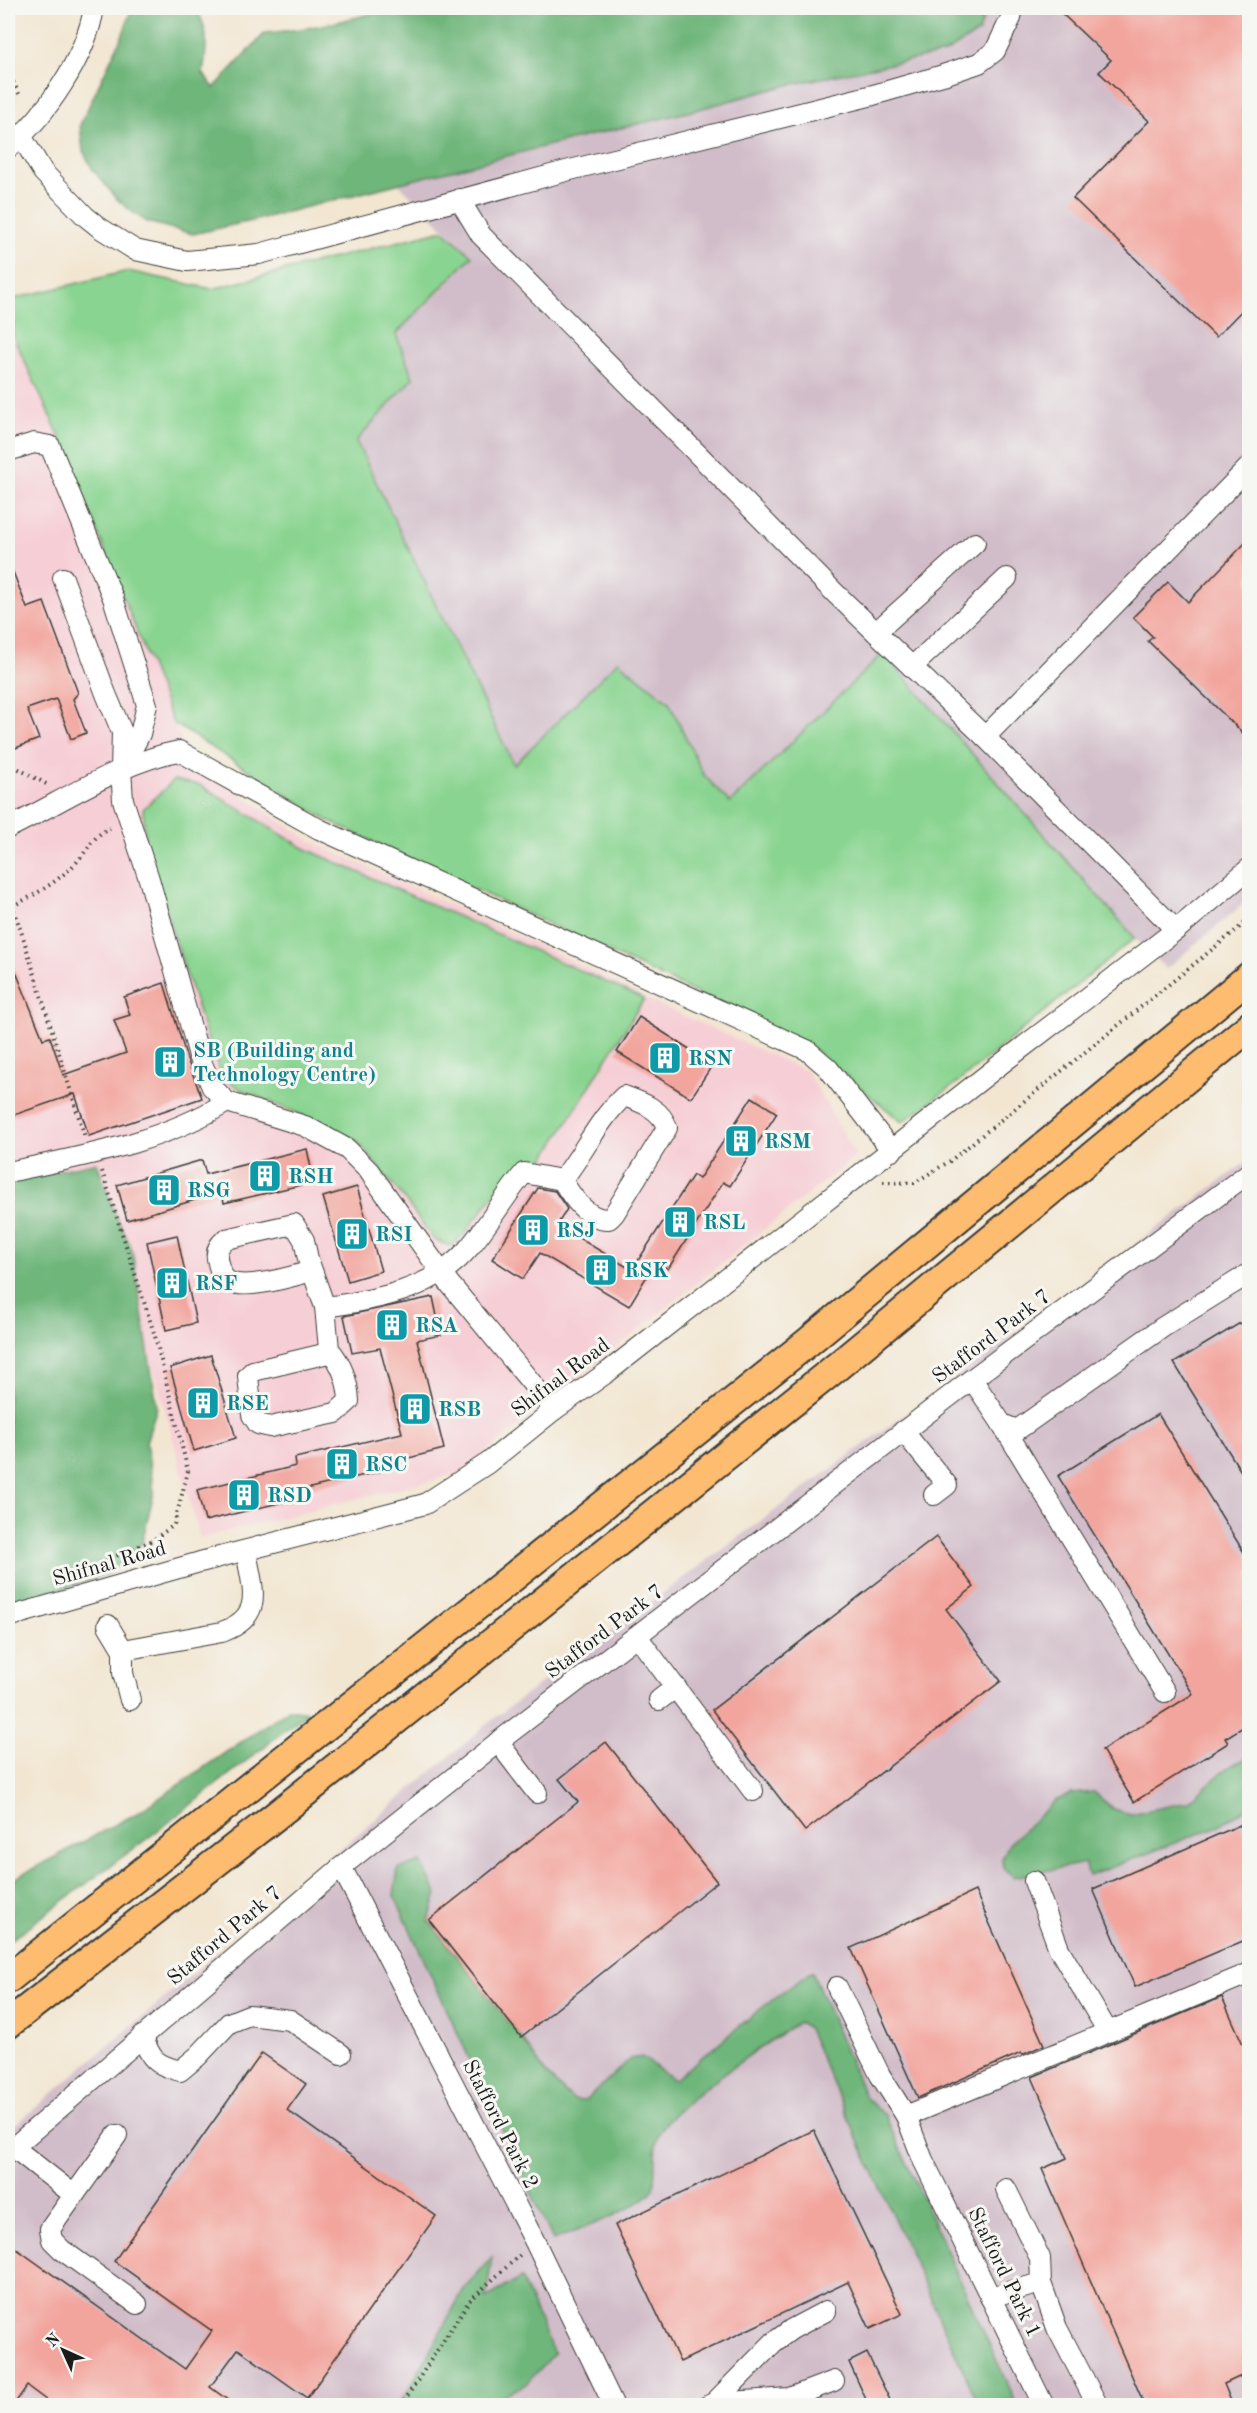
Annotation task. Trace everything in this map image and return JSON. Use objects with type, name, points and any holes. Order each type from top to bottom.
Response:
[{"type":"highway","points":[[8,1979],[807,1343],[1250,976]]},
{"type":"highway","points":[[8,2024],[291,1803],[828,1374],[1250,1026]]},
{"type":"street","points":[[94,8],[92,20],[76,59],[50,101],[14,142],[100,228],[135,250],[187,261],[259,254],[459,199],[873,95],[979,63],[995,51],[1011,18],[1012,8]]},
{"type":"street","points":[[459,199],[481,235],[1176,930]]},
{"type":"street","points":[[8,451],[34,443],[50,446],[113,598],[147,705],[140,734],[121,770]]},
{"type":"street","points":[[985,738],[1250,466]]},
{"type":"street","points":[[876,632],[975,543]]},
{"type":"street","points":[[63,578],[122,732],[123,800],[149,879],[200,1059],[212,1087],[227,1102],[305,1126],[347,1149],[369,1171],[441,1271],[554,1410]]},
{"type":"street","points":[[912,667],[1007,578]]},
{"type":"street","points":[[8,828],[121,770],[156,755],[179,752],[319,829],[807,1050],[828,1068],[892,1151]]},
{"type":"street","name":"Shifnal Road","points":[[8,1617],[200,1562],[425,1504],[488,1463],[554,1410],[609,1371],[1176,930],[1250,868]]},
{"type":"street","points":[[326,1307],[412,1288],[451,1266],[467,1250],[525,1173],[562,1180],[572,1196],[592,1215],[600,1219],[609,1219],[667,1128],[665,1118],[644,1103],[624,1096],[606,1116],[579,1160],[562,1180]]},
{"type":"street","points":[[8,1172],[93,1155],[176,1128],[208,1114],[227,1102]]},
{"type":"street","name":"Stafford Park 7","points":[[10,2149],[340,1868],[498,1742],[903,1431],[1250,1172]]},
{"type":"street","points":[[312,1271],[258,1282],[242,1284],[229,1282],[223,1276],[217,1260],[219,1244],[226,1239],[294,1224],[304,1240],[312,1271],[326,1307],[329,1349],[339,1361],[349,1388],[349,1401],[336,1413],[270,1427],[258,1424],[252,1415],[248,1382],[253,1371],[316,1357],[329,1349]]},
{"type":"street","points":[[1002,1424],[1017,1430],[1163,1327],[1250,1273]]},
{"type":"street","points":[[972,1379],[1166,1692]]},
{"type":"street","points":[[903,1431],[947,1485],[933,1495]]},
{"type":"street","points":[[123,1650],[222,1632],[237,1627],[253,1608],[254,1596],[246,1551]]},
{"type":"street","points":[[108,1624],[123,1650],[123,1673],[130,1700]]},
{"type":"street","points":[[637,1635],[753,1791]]},
{"type":"street","points":[[659,1700],[676,1687]]},
{"type":"street","points":[[498,1742],[537,1793]]},
{"type":"street","name":"Stafford Park 2","points":[[340,1868],[535,2242],[614,2406]]},
{"type":"street","points":[[1034,1881],[1059,1949],[1108,2032]]},
{"type":"street","points":[[906,2116],[1250,1973]]},
{"type":"street","name":"Stafford Park 1","points":[[837,1987],[880,2075],[906,2116],[922,2160],[1044,2406]]},
{"type":"street","points":[[142,2036],[149,2053],[160,2066],[180,2071],[229,2023],[249,2015],[290,2020],[341,2054]]},
{"type":"street","points":[[117,2135],[50,2229],[52,2240],[62,2250],[137,2304]]},
{"type":"street","points":[[10,2149],[74,2195]]},
{"type":"street","points":[[1006,2189],[1040,2258],[1041,2283],[1057,2328],[1098,2406]]},
{"type":"street","points":[[990,2297],[1041,2283]]},
{"type":"street","points":[[710,2404],[774,2342],[792,2329],[826,2311]]},
{"type":"street","points":[[710,2404],[789,2398],[834,2381]]},
{"type":"path","points":[[8,13],[13,8]]},
{"type":"path","points":[[8,71],[20,96]]},
{"type":"path","points":[[8,763],[52,787]]},
{"type":"path","points":[[12,906],[36,895],[75,865],[100,832],[110,828]]},
{"type":"path","points":[[8,893],[93,1155],[111,1194],[128,1255],[155,1336],[188,1470],[174,1525],[153,1540],[52,1583]]},
{"type":"path","points":[[880,1183],[889,1180],[914,1183],[950,1161],[1250,919]]},
{"type":"path","points":[[401,2406],[469,2301],[535,2242]]},
{"type":"shaded area","points":[[981,8],[1249,8],[1249,899],[1166,969],[1135,938],[883,653],[730,803],[703,774],[669,702],[514,765],[355,441],[413,378],[396,334],[472,256],[398,183],[688,112],[788,85],[945,53],[984,15]]},
{"type":"shaded area","points":[[8,290],[12,299],[13,336],[58,435],[190,761],[310,841],[562,956],[649,1000],[807,1071],[856,1156],[460,1473],[200,1538],[97,1162],[8,1181]]},
{"type":"shaded area","points":[[1249,1160],[1249,2405],[8,2405],[8,2131],[497,1716]]},
{"type":"green space","points":[[132,8],[196,8],[204,25],[206,40],[203,73],[214,88],[265,33],[329,24],[391,8],[981,8],[984,15],[979,32],[945,53],[788,85],[688,112],[193,234],[147,222],[131,211],[117,199],[93,170],[83,151],[80,125],[123,34]]},
{"type":"green space","points":[[443,230],[472,256],[396,334],[413,378],[356,441],[514,765],[618,661],[669,702],[703,774],[730,803],[883,653],[1135,938],[957,1083],[902,1122],[811,1047],[327,820],[173,723],[62,442],[13,336],[12,299],[128,271],[212,289]]},
{"type":"green space","points":[[174,780],[200,785],[304,848],[644,999],[540,1166],[527,1161],[506,1178],[464,1235],[450,1246],[434,1240],[399,1192],[356,1140],[244,1091],[224,1079],[212,1053],[146,850],[143,809]]},
{"type":"green space","points":[[97,1162],[113,1209],[132,1249],[157,1407],[146,1442],[154,1492],[142,1543],[108,1574],[51,1593],[8,1603],[8,1181]]},
{"type":"green space","points":[[289,1709],[308,1712],[164,1826],[8,1942],[8,1882],[139,1812]]},
{"type":"green space","points":[[1249,1758],[1249,1807],[1216,1827],[1089,1876],[1085,1863],[1014,1877],[1003,1868],[1002,1859],[1009,1844],[1055,1801],[1071,1794],[1094,1792],[1113,1809],[1131,1814],[1188,1802],[1231,1765]]},
{"type":"green space","points":[[421,1862],[437,1893],[429,1921],[521,2037],[547,2075],[573,2100],[585,2101],[630,2059],[642,2057],[674,2080],[759,2010],[812,1971],[865,2097],[885,2115],[1017,2405],[979,2405],[807,2027],[799,2022],[723,2074],[668,2121],[657,2139],[654,2182],[648,2195],[638,2203],[609,2218],[553,2240],[394,1895],[398,1869]]},
{"type":"green space","points":[[492,2257],[486,2298],[521,2278],[554,2354],[526,2384],[484,2405],[396,2405],[407,2393],[464,2289]]},
{"type":"building","points":[[1056,8],[1250,8],[1250,302],[1216,337],[1073,198],[1149,121],[1099,72],[1111,60]]},
{"type":"building","points":[[1250,538],[1250,740],[1148,641],[1153,637],[1133,617],[1168,582],[1188,602]]},
{"type":"building","points":[[8,559],[27,608],[44,602],[78,693],[73,699],[86,733],[71,739],[56,699],[27,709],[39,739],[8,751]]},
{"type":"building","points":[[8,952],[43,1039],[50,1037],[63,1075],[126,1053],[114,1020],[130,1015],[124,997],[164,983],[188,1062],[202,1098],[89,1136],[75,1094],[8,1117]]},
{"type":"building","name":"RSN","points":[[639,1017],[713,1064],[691,1098],[617,1052]]},
{"type":"building","points":[[752,1097],[777,1113],[730,1186],[723,1182],[668,1269],[656,1261],[629,1306],[540,1253],[523,1279],[492,1259],[538,1188],[555,1191],[567,1209],[557,1225],[632,1270],[693,1175],[699,1179]]},
{"type":"building","points":[[307,1149],[314,1182],[224,1203],[222,1192],[127,1220],[117,1185],[202,1160],[206,1174]]},
{"type":"building","name":"RSI","points":[[357,1187],[381,1271],[348,1281],[323,1197]]},
{"type":"building","name":"RSF","points":[[177,1235],[196,1323],[166,1330],[147,1242]]},
{"type":"building","points":[[433,1297],[441,1335],[417,1340],[444,1449],[389,1463],[390,1469],[289,1493],[291,1500],[205,1521],[197,1490],[296,1466],[295,1458],[402,1433],[380,1348],[352,1353],[344,1316]]},
{"type":"building","points":[[1250,1317],[1250,1486],[1174,1363]]},
{"type":"building","name":"RSE","points":[[211,1355],[236,1438],[194,1451],[170,1368]]},
{"type":"building","points":[[1158,1414],[1250,1562],[1250,1723],[1225,1738],[1228,1743],[1134,1802],[1102,1750],[1193,1694],[1058,1476]]},
{"type":"building","points":[[936,1537],[974,1587],[946,1609],[1001,1681],[805,1831],[712,1710]]},
{"type":"building","points":[[606,1742],[717,1882],[521,2037],[429,1920],[578,1802],[559,1779]]},
{"type":"building","points":[[1240,1825],[1250,1846],[1250,1938],[1135,1987],[1093,1889]]},
{"type":"building","points":[[975,1891],[1044,2045],[918,2098],[851,1948]]},
{"type":"building","points":[[1222,1997],[1250,2060],[1250,2372],[1224,2384],[1233,2406],[1145,2406],[1042,2169],[1067,2158],[1032,2077]]},
{"type":"building","points":[[262,2053],[306,2084],[287,2110],[436,2216],[307,2398],[238,2349],[210,2387],[236,2406],[54,2406],[27,2386],[13,2406],[8,2406],[8,2256],[14,2247],[185,2369],[212,2331],[114,2261]]},
{"type":"building","points":[[814,2130],[902,2314],[870,2329],[848,2282],[680,2362],[615,2225]]},
{"type":"building","points":[[867,2353],[893,2406],[869,2406],[849,2362]]},
{"type":"place","name":"RSN","points":[[665,1058]]},
{"type":"place","name":"SB (Building and Technology Centre)","points":[[170,1062]]},
{"type":"place","name":"RSM","points":[[741,1141]]},
{"type":"place","name":"RSH","points":[[265,1176]]},
{"type":"place","name":"RSG","points":[[164,1190]]},
{"type":"place","name":"RSL","points":[[680,1222]]},
{"type":"place","name":"RSJ","points":[[533,1230]]},
{"type":"place","name":"RSI","points":[[352,1234]]},
{"type":"place","name":"RSK","points":[[601,1270]]},
{"type":"place","name":"RSF","points":[[172,1283]]},
{"type":"place","name":"RSA","points":[[392,1325]]},
{"type":"place","name":"RSE","points":[[203,1403]]},
{"type":"place","name":"RSB","points":[[415,1409]]},
{"type":"place","name":"RSC","points":[[342,1464]]},
{"type":"place","name":"RSD","points":[[244,1495]]}]
